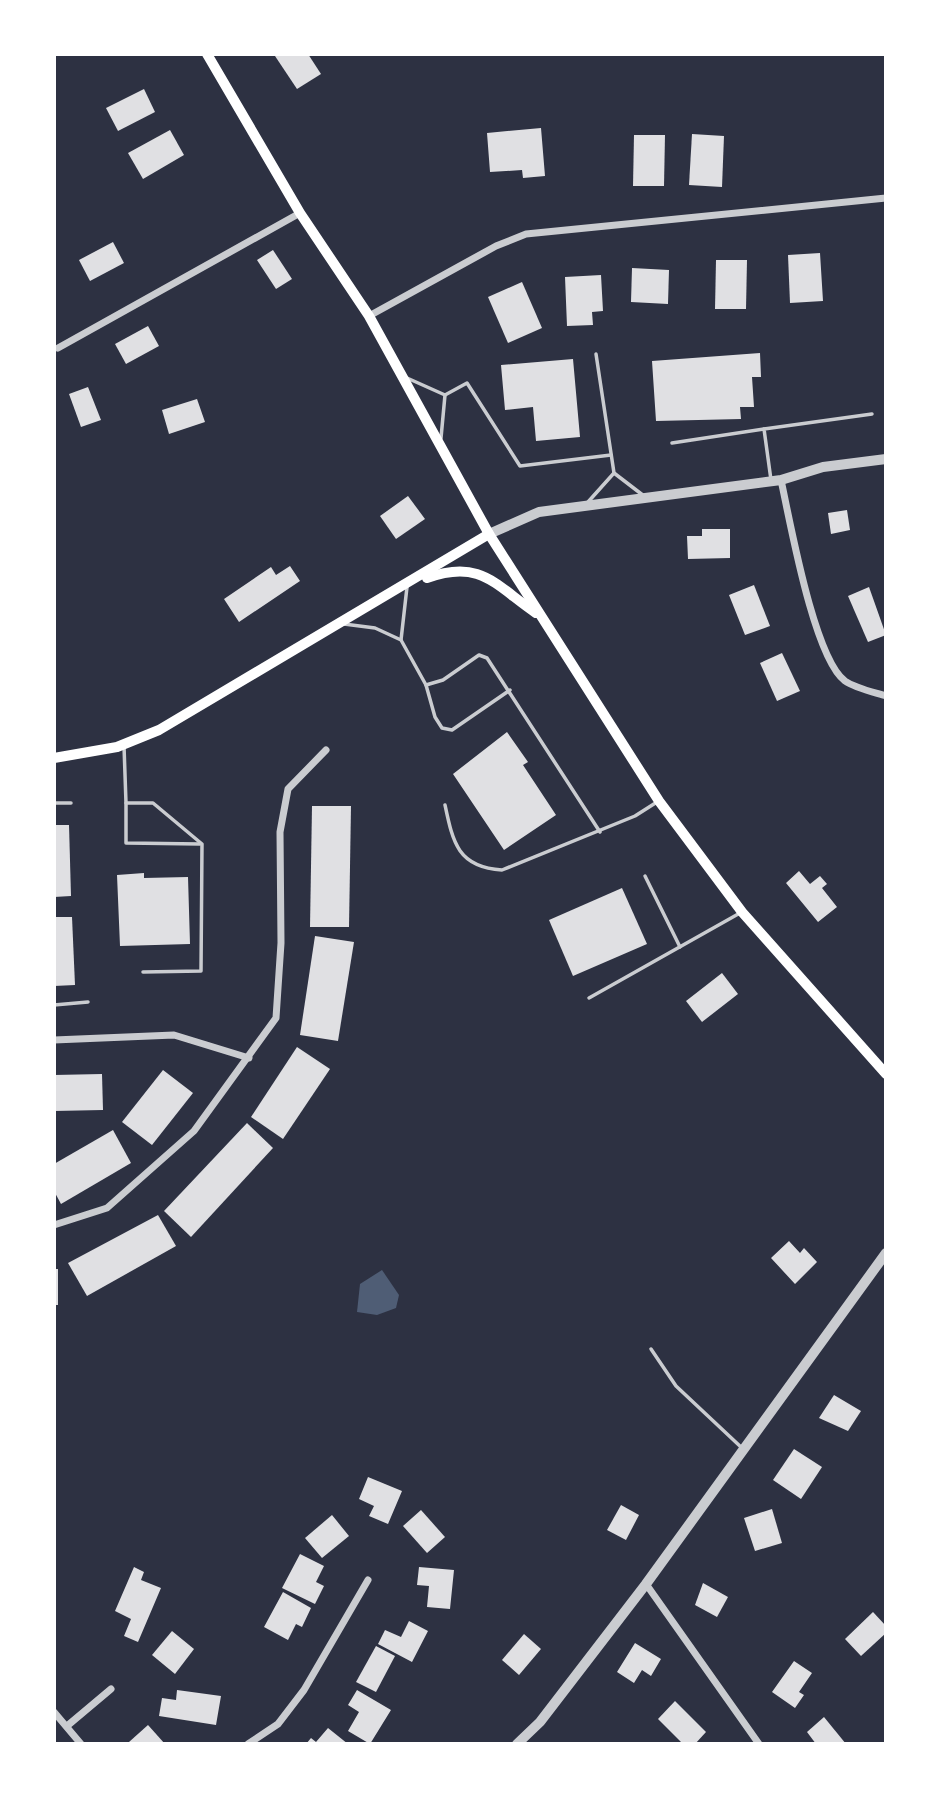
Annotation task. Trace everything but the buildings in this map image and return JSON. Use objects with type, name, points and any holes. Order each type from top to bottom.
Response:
[{"type":"main road","points":[[207,54],[300,213],[369,316],[489,534],[659,801],[741,912],[886,1074]]},
{"type":"main road","points":[[54,758],[83,755],[124,744],[159,730],[408,585],[489,534]]},
{"type":"main road","points":[[408,585],[446,572],[483,574],[539,616]]},
{"type":"street","points":[[369,316],[496,246],[526,234],[886,198]]},
{"type":"street","points":[[58,348],[300,213]]},
{"type":"street","points":[[489,534],[539,512],[776,481],[823,467],[886,459]]},
{"type":"street","points":[[776,481],[803,586],[833,667],[846,681],[886,696]]},
{"type":"street","points":[[54,1224],[107,1208],[194,1131],[276,1018],[281,943],[280,832],[288,789],[326,750]]},
{"type":"street","points":[[54,1040],[174,1035],[249,1058]]},
{"type":"street","points":[[517,1744],[540,1722],[646,1584],[886,1253]]},
{"type":"street","points":[[248,1744],[278,1724],[304,1690],[368,1580]]},
{"type":"street","points":[[646,1584],[759,1744]]},
{"type":"street","points":[[67,1726],[111,1689]]},
{"type":"street","points":[[54,1712],[81,1744]]},
{"type":"lane","points":[[596,354],[614,472],[645,497]]},
{"type":"lane","points":[[401,375],[445,395]]},
{"type":"lane","points":[[445,395],[467,383],[520,466],[611,455]]},
{"type":"lane","points":[[440,446],[445,395]]},
{"type":"lane","points":[[672,443],[872,414]]},
{"type":"lane","points":[[764,429],[776,481]]},
{"type":"lane","points":[[584,505],[603,489],[614,472]]},
{"type":"lane","points":[[401,640],[408,585]]},
{"type":"lane","points":[[342,624],[375,628],[401,640],[426,685],[435,717],[442,728],[452,730],[510,690]]},
{"type":"lane","points":[[426,685],[443,680],[479,655],[487,658],[600,832]]},
{"type":"lane","points":[[124,744],[126,843],[202,844]]},
{"type":"lane","points":[[444,805],[451,837],[464,857],[481,869],[502,870],[600,832],[635,816],[659,801]]},
{"type":"lane","points":[[54,803],[71,803]]},
{"type":"lane","points":[[126,803],[153,803],[202,844]]},
{"type":"lane","points":[[143,972],[201,971],[202,844]]},
{"type":"lane","points":[[645,876],[680,947]]},
{"type":"lane","points":[[589,998],[741,912]]},
{"type":"lane","points":[[54,1005],[88,1002]]},
{"type":"lane","points":[[651,1349],[676,1387],[744,1449]]},
{"type":"water","points":[[382,1270],[399,1295],[396,1308],[377,1315],[357,1312],[360,1284]]}]
